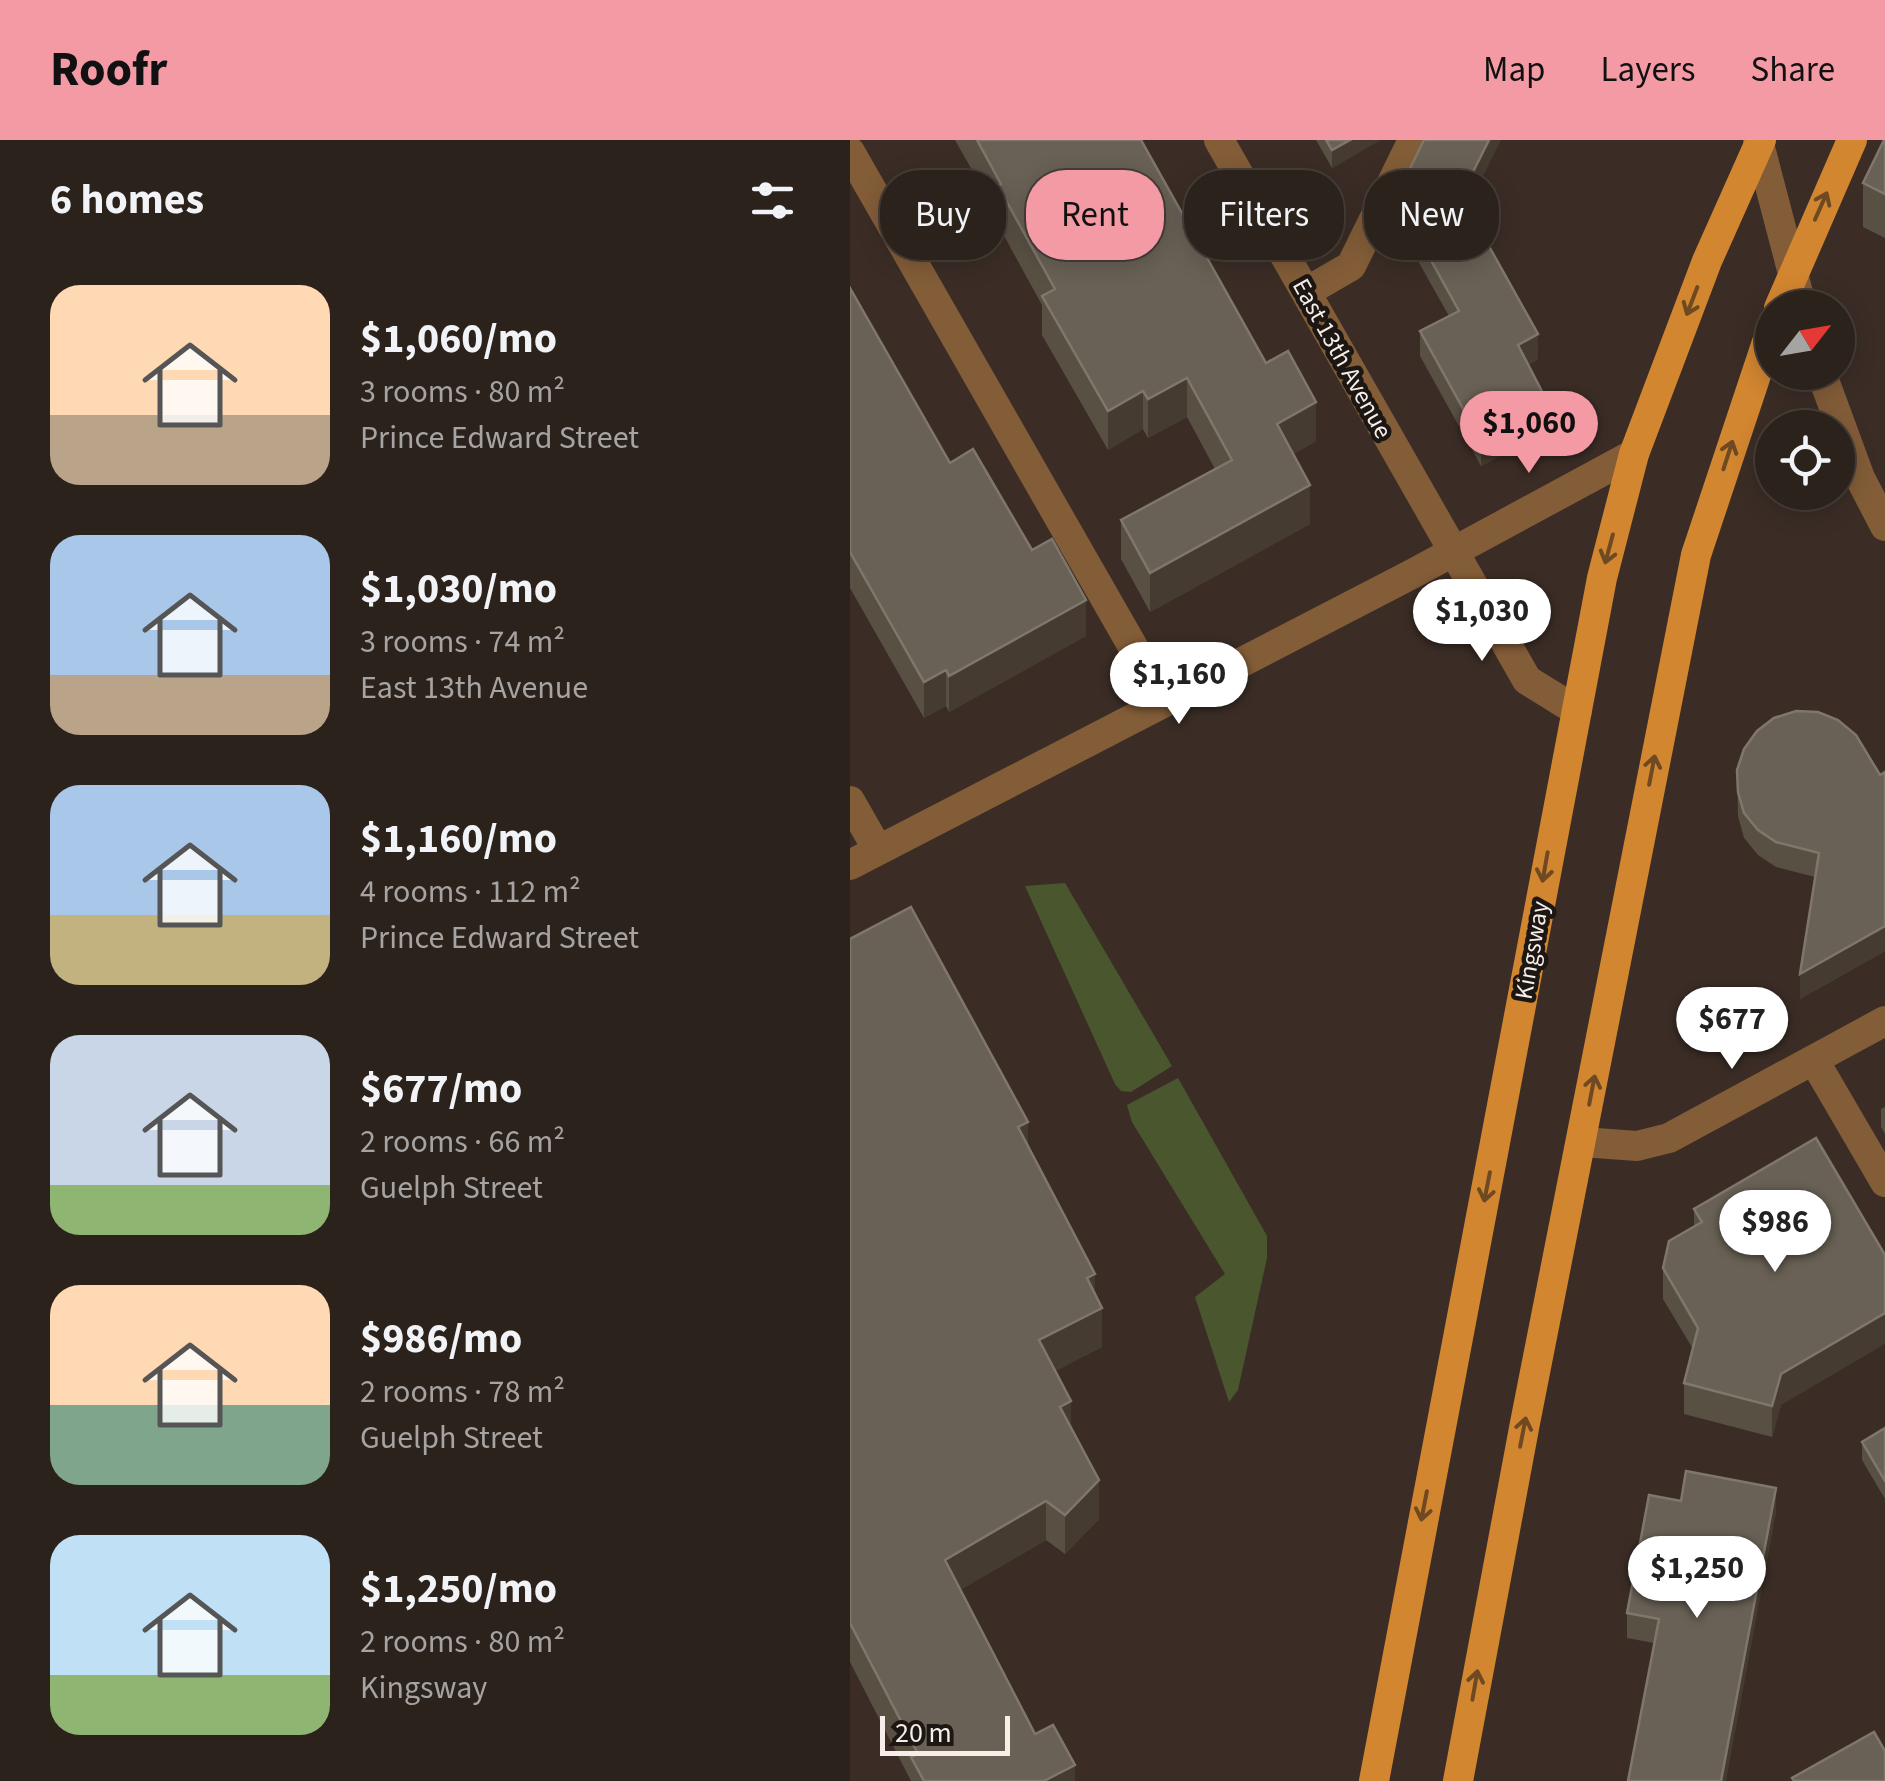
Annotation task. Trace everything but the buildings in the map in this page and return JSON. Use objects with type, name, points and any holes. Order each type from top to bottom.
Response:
[{"type":"main road","points":[[1786,290],[1852,140]]},
{"type":"main road","name":"Kingsway","points":[[1374,1781],[1602,578],[1634,454],[1757,142]]},
{"type":"main road","points":[[1458,1781],[1524,1423],[1696,555],[1755,377]]},
{"type":"street","name":"East 13th Avenue","points":[[1219,140],[1527,680],[1578,712]]},
{"type":"street","points":[[1306,292],[1351,266],[1413,140]]},
{"type":"street","points":[[1757,142],[1797,290]]},
{"type":"street","points":[[850,152],[1164,700]]},
{"type":"street","points":[[1828,390],[1860,478],[1885,526]]},
{"type":"street","points":[[850,865],[1634,454]]},
{"type":"street","points":[[850,801],[878,850]]},
{"type":"street","points":[[1582,1142],[1637,1146],[1669,1138],[1885,1021]]},
{"type":"street","points":[[1815,1062],[1885,1182]]},
{"type":"green space","points":[[1065,883],[1172,1066],[1131,1092],[1121,1091],[1115,1084],[1025,886]]},
{"type":"green space","points":[[1178,1078],[1267,1236],[1267,1258],[1238,1390],[1229,1402],[1195,1297],[1225,1274],[1132,1122],[1127,1105]]}]
